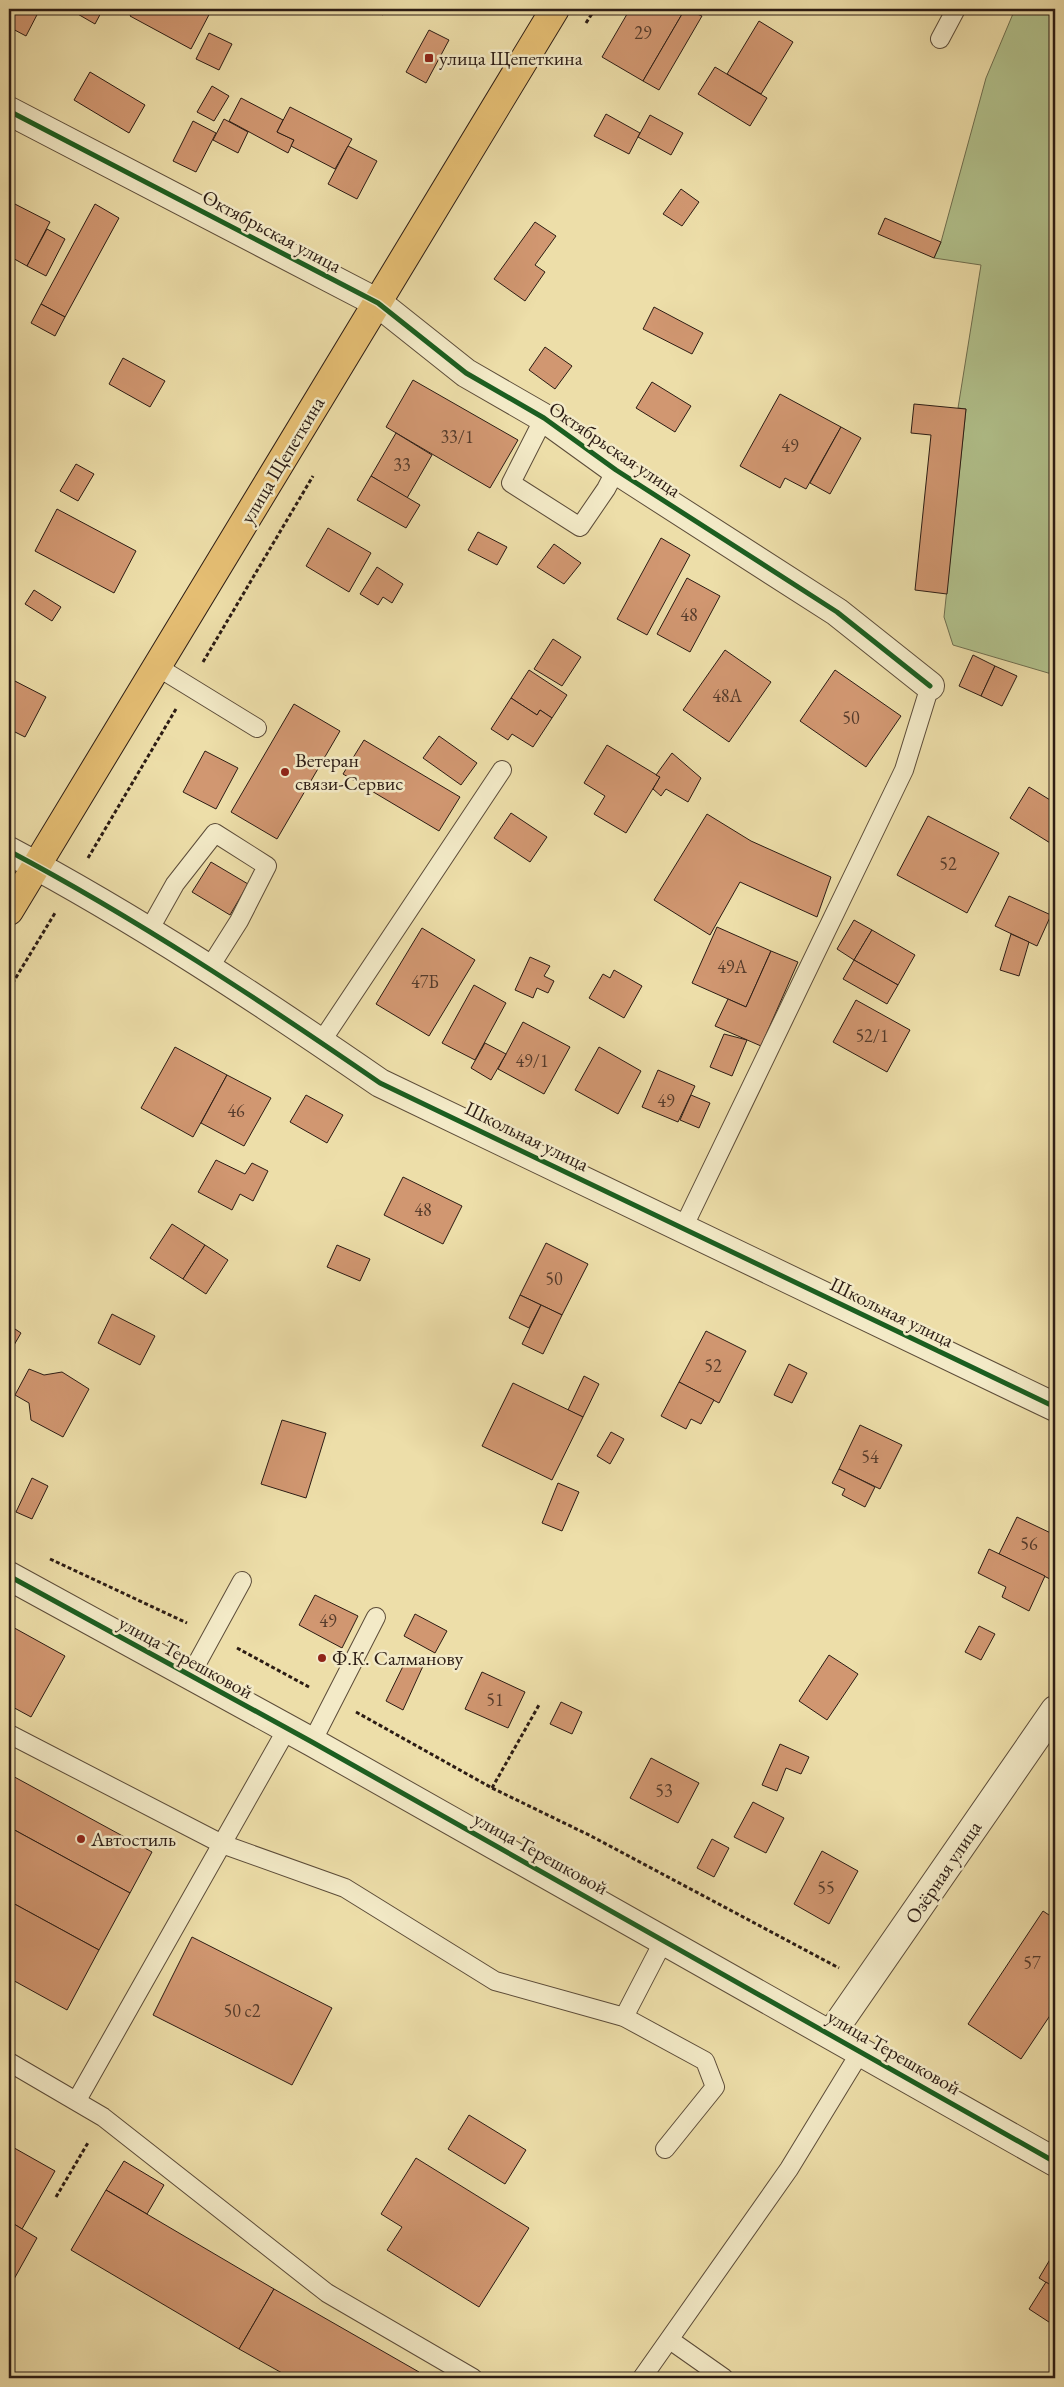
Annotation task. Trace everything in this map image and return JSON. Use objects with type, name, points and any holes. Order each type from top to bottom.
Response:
[{"type":"main road","name":"улица Щепеткина","points":[[9,911],[555,9]]},
{"type":"street","name":"Октябрьская улица","points":[[9,111],[378,303],[466,373],[544,418],[616,470],[837,612],[930,686]]},
{"type":"street","name":"Школьная улица","points":[[9,851],[148,932],[320,1042],[380,1083],[1055,1407]]},
{"type":"street","name":"улица Терешковой","points":[[9,1576],[312,1742],[1055,2162]]},
{"type":"street","name":"Озёрная улица","points":[[831,2034],[1055,1710]]},
{"type":"lane","points":[[940,39],[956,9]]},
{"type":"lane","points":[[544,418],[511,483],[580,527],[606,489],[616,470]]},
{"type":"lane","points":[[156,666],[257,728]]},
{"type":"lane","points":[[683,1228],[904,770],[930,686]]},
{"type":"lane","points":[[320,1042],[502,770]]},
{"type":"lane","points":[[148,932],[175,884],[215,833],[267,866],[239,921],[208,970]]},
{"type":"lane","points":[[190,1676],[242,1582]]},
{"type":"lane","points":[[312,1742],[376,1617]]},
{"type":"lane","points":[[77,2100],[287,1729]]},
{"type":"lane","points":[[9,1734],[222,1844],[345,1888],[495,1982],[624,2017],[705,2061],[715,2087],[665,2149]]},
{"type":"lane","points":[[624,2017],[664,1940]]},
{"type":"lane","points":[[642,2378],[789,2169],[860,2051]]},
{"type":"lane","points":[[9,2062],[77,2100],[103,2117],[327,2293],[473,2378]]},
{"type":"lane","points":[[670,2340],[724,2378]]},
{"type":"path","points":[[584,26],[595,9]]},
{"type":"path","points":[[9,990],[314,475]]},
{"type":"path","points":[[44,1556],[212,1635],[492,1788],[592,1836],[841,1969]]},
{"type":"path","points":[[492,1788],[539,1705]]},
{"type":"path","points":[[56,2197],[103,2117]]},
{"type":"green space","points":[[1015,9],[1055,9],[1055,675],[953,645],[944,617],[966,409],[958,408],[981,265],[934,258],[941,242],[986,78]]},
{"type":"building","points":[[9,9],[40,9],[26,36],[9,27]]},
{"type":"building","points":[[69,9],[103,9],[95,24]]},
{"type":"building","points":[[134,9],[212,9],[191,49],[130,16]]},
{"type":"building","points":[[373,9],[387,9],[383,15]]},
{"type":"building","points":[[630,9],[685,9],[643,81],[602,57]]},
{"type":"building","points":[[685,9],[702,16],[659,90],[643,81]]},
{"type":"building","points":[[759,21],[793,42],[761,94],[727,74]]},
{"type":"building","points":[[429,30],[449,40],[426,83],[406,72]]},
{"type":"building","points":[[209,33],[232,44],[219,70],[196,59]]},
{"type":"building","points":[[715,67],[767,98],[750,126],[698,94]]},
{"type":"building","points":[[90,72],[145,105],[129,133],[74,100]]},
{"type":"building","points":[[212,86],[229,96],[214,121],[197,112]]},
{"type":"building","points":[[241,98],[283,120],[277,132],[294,140],[288,153],[229,121]]},
{"type":"building","points":[[290,107],[352,139],[335,169],[291,146],[294,140],[277,132]]},
{"type":"building","points":[[606,114],[640,133],[629,154],[594,136]]},
{"type":"building","points":[[650,115],[683,133],[671,155],[638,137]]},
{"type":"building","points":[[224,119],[248,132],[238,153],[213,140]]},
{"type":"building","points":[[193,121],[216,133],[196,172],[173,161]]},
{"type":"building","points":[[348,146],[377,161],[357,199],[328,184]]},
{"type":"building","points":[[681,189],[699,202],[682,226],[663,214]]},
{"type":"building","points":[[9,201],[50,222],[27,266],[9,256]]},
{"type":"building","points":[[95,204],[119,218],[65,317],[41,304]]},
{"type":"building","points":[[885,218],[941,242],[934,258],[878,234]]},
{"type":"building","points":[[535,222],[556,236],[535,265],[545,272],[525,301],[494,279]]},
{"type":"building","points":[[47,229],[65,239],[46,276],[27,266]]},
{"type":"building","points":[[41,304],[65,317],[55,336],[31,323]]},
{"type":"building","points":[[654,307],[703,333],[692,354],[643,329]]},
{"type":"building","points":[[545,347],[572,366],[555,389],[529,370]]},
{"type":"building","points":[[123,358],[165,381],[150,407],[109,384]]},
{"type":"building","points":[[413,380],[518,440],[490,488],[386,427]]},
{"type":"building","points":[[652,382],[691,406],[675,432],[636,408]]},
{"type":"building","points":[[780,394],[841,427],[806,489],[785,478],[780,488],[740,466]]},
{"type":"building","points":[[914,404],[966,409],[947,594],[915,590],[931,435],[911,433]]},
{"type":"building","points":[[841,427],[861,438],[830,494],[810,483]]},
{"type":"building","points":[[396,433],[432,455],[407,498],[371,476]]},
{"type":"building","points":[[76,464],[94,474],[78,501],[60,491]]},
{"type":"building","points":[[371,476],[420,505],[406,528],[357,500]]},
{"type":"building","points":[[57,509],[136,551],[114,593],[35,551]]},
{"type":"building","points":[[328,528],[371,553],[349,592],[306,566]]},
{"type":"building","points":[[478,532],[507,547],[497,565],[468,550]]},
{"type":"building","points":[[661,538],[690,555],[647,635],[617,619]]},
{"type":"building","points":[[554,544],[581,563],[564,584],[537,567]]},
{"type":"building","points":[[377,567],[403,584],[392,603],[383,597],[378,605],[360,594]]},
{"type":"building","points":[[687,578],[720,596],[690,652],[657,634]]},
{"type":"building","points":[[34,590],[61,607],[52,621],[25,604]]},
{"type":"building","points":[[553,639],[581,657],[562,686],[534,669]]},
{"type":"building","points":[[725,650],[771,682],[729,742],[683,710]]},
{"type":"building","points":[[973,655],[995,666],[981,696],[959,686]]},
{"type":"building","points":[[995,666],[1017,676],[1002,706],[981,696]]},
{"type":"building","points":[[529,670],[567,695],[552,718],[540,710],[537,715],[511,698]]},
{"type":"building","points":[[835,670],[901,716],[866,767],[800,721]]},
{"type":"building","points":[[9,678],[46,697],[25,737],[9,729]]},
{"type":"building","points":[[511,698],[537,715],[540,710],[552,718],[533,747],[512,734],[508,740],[491,729]]},
{"type":"building","name":"Ветеран связи-Сервис","points":[[294,704],[340,731],[277,839],[231,812]]},
{"type":"building","points":[[439,736],[477,763],[461,785],[423,758]]},
{"type":"building","points":[[364,740],[460,797],[439,831],[343,774]]},
{"type":"building","points":[[607,745],[660,777],[626,833],[594,814],[605,796],[584,783]]},
{"type":"building","points":[[205,751],[238,768],[216,809],[183,792]]},
{"type":"building","points":[[672,753],[701,778],[688,802],[666,789],[661,796],[653,789],[660,777],[656,775]]},
{"type":"building","points":[[1029,787],[1055,803],[1055,846],[1010,818]]},
{"type":"building","points":[[511,813],[547,837],[530,862],[494,838]]},
{"type":"building","points":[[707,814],[751,841],[831,877],[817,917],[740,882],[710,935],[654,900]]},
{"type":"building","points":[[928,816],[999,853],[967,913],[897,875]]},
{"type":"building","points":[[211,862],[248,884],[230,915],[192,892]]},
{"type":"building","points":[[1009,896],[1051,915],[1037,946],[995,926]]},
{"type":"building","points":[[854,920],[872,930],[854,960],[837,949]]},
{"type":"building","points":[[717,927],[771,951],[746,1007],[692,983]]},
{"type":"building","points":[[422,928],[475,960],[429,1036],[376,1004]]},
{"type":"building","points":[[872,930],[915,955],[898,985],[854,960]]},
{"type":"building","points":[[1011,934],[1029,942],[1019,976],[1000,970]]},
{"type":"building","points":[[771,951],[798,962],[761,1046],[715,1026],[728,999],[746,1007]]},
{"type":"building","points":[[530,957],[550,966],[544,976],[554,981],[548,993],[537,988],[533,998],[515,990]]},
{"type":"building","points":[[854,960],[898,985],[887,1004],[843,979]]},
{"type":"building","points":[[614,970],[642,986],[624,1018],[589,998],[603,974],[610,978]]},
{"type":"building","points":[[474,985],[506,1003],[475,1060],[442,1043]]},
{"type":"building","points":[[856,1000],[910,1030],[887,1072],[833,1042]]},
{"type":"building","points":[[523,1022],[570,1047],[544,1094],[498,1069]]},
{"type":"building","points":[[724,1034],[747,1040],[732,1076],[710,1067]]},
{"type":"building","points":[[485,1043],[506,1054],[491,1080],[471,1068]]},
{"type":"building","points":[[175,1047],[227,1075],[193,1137],[141,1108]]},
{"type":"building","points":[[599,1047],[641,1071],[618,1114],[575,1090]]},
{"type":"building","points":[[658,1070],[695,1086],[678,1122],[642,1107]]},
{"type":"building","points":[[227,1075],[271,1098],[244,1146],[201,1123]]},
{"type":"building","points":[[306,1095],[343,1115],[327,1143],[290,1122]]},
{"type":"building","points":[[691,1095],[710,1103],[699,1128],[680,1120]]},
{"type":"building","points":[[216,1160],[245,1174],[252,1163],[268,1171],[253,1201],[240,1194],[232,1210],[198,1192]]},
{"type":"building","points":[[403,1177],[462,1206],[443,1244],[384,1215]]},
{"type":"building","points":[[172,1224],[205,1245],[183,1279],[150,1258]]},
{"type":"building","points":[[546,1243],[588,1264],[562,1315],[520,1295]]},
{"type":"building","points":[[205,1245],[228,1260],[206,1294],[183,1279]]},
{"type":"building","points":[[337,1245],[370,1259],[360,1281],[327,1267]]},
{"type":"building","points":[[520,1295],[541,1305],[529,1328],[509,1318]]},
{"type":"building","points":[[541,1305],[562,1315],[543,1354],[522,1344]]},
{"type":"building","points":[[112,1314],[155,1336],[140,1365],[98,1343]]},
{"type":"building","points":[[9,1325],[21,1333],[10,1352],[9,1352]]},
{"type":"building","points":[[706,1331],[746,1351],[719,1403],[679,1382]]},
{"type":"building","points":[[789,1364],[807,1373],[792,1403],[774,1395]]},
{"type":"building","points":[[29,1369],[44,1375],[62,1372],[89,1389],[63,1437],[31,1420],[29,1403],[15,1395]]},
{"type":"building","points":[[584,1376],[599,1384],[583,1417],[568,1410]]},
{"type":"building","points":[[679,1382],[714,1400],[701,1424],[691,1419],[686,1429],[661,1416]]},
{"type":"building","points":[[513,1383],[583,1417],[552,1480],[482,1446]]},
{"type":"building","points":[[282,1420],[326,1433],[306,1498],[261,1484]]},
{"type":"building","points":[[860,1425],[902,1445],[880,1489],[839,1469]]},
{"type":"building","points":[[611,1432],[624,1439],[610,1464],[597,1456]]},
{"type":"building","points":[[839,1469],[875,1487],[865,1507],[842,1495],[845,1489],[832,1483]]},
{"type":"building","points":[[32,1478],[48,1486],[32,1519],[16,1512]]},
{"type":"building","points":[[558,1483],[579,1492],[562,1531],[542,1523]]},
{"type":"building","points":[[1017,1517],[1055,1535],[1055,1569],[1050,1579],[999,1554]]},
{"type":"building","points":[[989,1549],[1045,1576],[1029,1611],[1002,1597],[1006,1587],[978,1573]]},
{"type":"building","points":[[315,1595],[358,1616],[342,1648],[299,1625]]},
{"type":"building","points":[[415,1614],[447,1631],[435,1653],[404,1636]]},
{"type":"building","points":[[9,1625],[65,1656],[31,1717],[9,1705]]},
{"type":"building","points":[[979,1626],[995,1634],[981,1660],[965,1652]]},
{"type":"building","points":[[829,1655],[858,1674],[827,1720],[799,1701]]},
{"type":"building","points":[[407,1658],[423,1666],[403,1710],[386,1701]]},
{"type":"building","points":[[482,1672],[525,1692],[508,1728],[465,1709]]},
{"type":"building","points":[[561,1702],[582,1712],[572,1734],[550,1724]]},
{"type":"building","points":[[780,1744],[809,1757],[801,1774],[786,1768],[777,1791],[762,1785]]},
{"type":"building","points":[[651,1758],[699,1783],[678,1823],[630,1798]]},
{"type":"building","name":"Автостиль","points":[[9,1774],[152,1852],[130,1893],[9,1827]]},
{"type":"building","points":[[753,1802],[784,1818],[766,1853],[734,1837]]},
{"type":"building","points":[[9,1827],[130,1893],[99,1950],[9,1901]]},
{"type":"building","points":[[712,1839],[729,1848],[714,1877],[697,1868]]},
{"type":"building","points":[[822,1851],[858,1871],[829,1924],[794,1904]]},
{"type":"building","points":[[9,1901],[99,1950],[67,2010],[9,1978]]},
{"type":"building","points":[[1043,1911],[1055,1919],[1055,2008],[1021,2059],[968,2024]]},
{"type":"building","points":[[192,1937],[332,2008],[292,2085],[153,2015]]},
{"type":"building","points":[[469,2115],[526,2150],[505,2184],[448,2149]]},
{"type":"building","points":[[9,2145],[55,2171],[22,2229],[9,2221]]},
{"type":"building","points":[[416,2158],[529,2228],[479,2307],[387,2250],[402,2227],[381,2214]]},
{"type":"building","points":[[124,2161],[164,2185],[147,2214],[106,2190]]},
{"type":"building","points":[[106,2190],[274,2289],[239,2349],[71,2250]]},
{"type":"building","points":[[9,2221],[37,2238],[9,2288]]},
{"type":"building","points":[[1055,2251],[1055,2288],[1039,2278]]},
{"type":"building","points":[[1046,2282],[1055,2288],[1055,2326],[1029,2309]]},
{"type":"building","points":[[274,2289],[419,2372],[415,2378],[291,2378],[239,2349]]},
{"type":"cycle path","points":[[9,111],[378,303],[466,373],[544,418],[616,470],[837,612],[930,686]]},
{"type":"cycle path","points":[[9,851],[104,904],[198,962],[380,1083],[1055,1407]]},
{"type":"cycle path","points":[[9,1576],[312,1742],[1055,2162]]},
{"type":"place","name":"улица Щепеткина","points":[[429,58]]},
{"type":"place","name":"Ветеран связи-Сервис","points":[[285,772]]},
{"type":"place","name":"Ф.К. Салманову","points":[[322,1658]]},
{"type":"place","name":"Автостиль","points":[[81,1839]]}]
